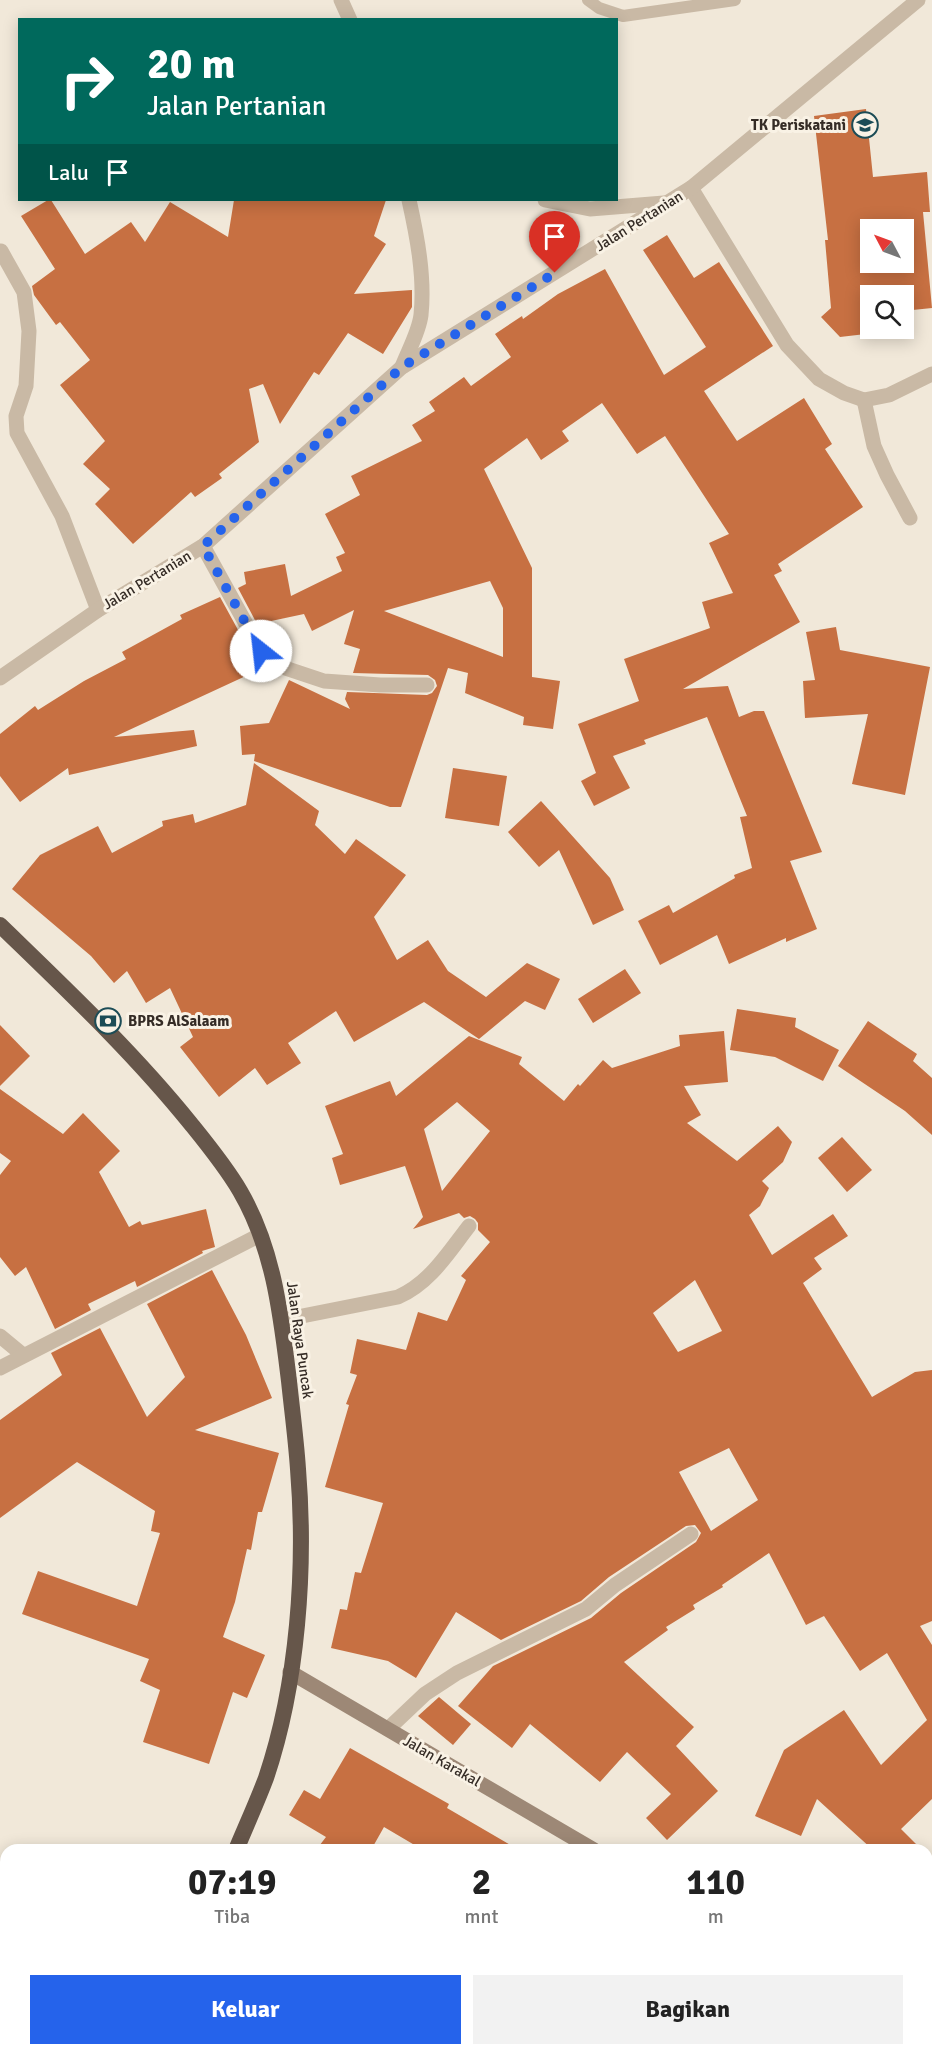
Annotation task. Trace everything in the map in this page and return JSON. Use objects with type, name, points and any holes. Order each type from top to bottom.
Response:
[{"type":"highway","name":"Jalan Raya Puncak","points":[[0,925],[115,1036],[168,1096],[221,1162],[241,1192],[260,1235],[273,1274],[282,1320],[298,1470],[300,1547],[298,1604],[290,1672],[279,1725],[266,1776],[238,1844]]},
{"type":"main road","name":"Jalan Karakal","points":[[290,1672],[584,1844]]},
{"type":"street","points":[[341,0],[349,18]]},
{"type":"street","name":"Jalan Pertanian","points":[[0,678],[98,610],[203,546],[402,367],[691,188],[918,0]]},
{"type":"street","points":[[691,188],[787,345],[819,379],[844,393],[864,400],[889,395],[932,374]]},
{"type":"street","points":[[402,367],[421,317],[421,280],[409,201]]},
{"type":"street","points":[[550,201],[590,209],[669,202]]},
{"type":"street","points":[[1,251],[24,292],[29,331],[26,386],[16,416],[17,433],[62,516],[98,610]]},
{"type":"street","points":[[864,400],[874,446],[910,518]]},
{"type":"street","points":[[203,546],[261,651],[279,666],[324,681],[380,685],[427,685]]},
{"type":"street","points":[[282,1320],[398,1297],[431,1274],[470,1226]]},
{"type":"street","points":[[0,1368],[23,1354],[260,1235]]},
{"type":"street","points":[[0,1336],[23,1354]]},
{"type":"street","points":[[388,1730],[424,1694],[482,1660],[586,1609],[615,1585],[691,1534]]},
{"type":"lane","points":[[588,0],[599,8],[623,16],[735,0]]},
{"type":"building","points":[[866,109],[873,177],[927,172],[930,212],[923,212],[932,308],[914,310],[914,285],[860,285],[860,335],[840,337],[821,317],[831,308],[825,240],[828,240],[814,116]]},
{"type":"building","points":[[46,201],[52,201],[85,254],[131,222],[145,242],[170,202],[228,237],[234,201],[386,201],[374,236],[386,244],[354,294],[412,290],[412,307],[383,354],[348,333],[319,375],[314,372],[280,424],[263,384],[249,389],[259,442],[219,474],[222,478],[195,497],[191,492],[133,544],[95,504],[110,489],[83,464],[105,441],[60,385],[90,360],[60,322],[56,325],[34,295],[32,286],[55,269],[21,216]]},
{"type":"building","points":[[667,235],[694,278],[719,262],[773,346],[704,391],[737,441],[804,398],[832,444],[825,449],[863,507],[778,564],[782,571],[774,575],[800,622],[683,689],[728,686],[739,717],[754,711],[764,711],[822,852],[790,861],[817,929],[786,942],[786,938],[729,964],[717,935],[660,965],[638,921],[669,905],[673,913],[735,878],[734,875],[752,868],[740,817],[747,816],[707,717],[644,740],[646,744],[613,756],[630,788],[594,806],[581,781],[596,773],[578,724],[639,701],[624,659],[710,628],[702,602],[733,593],[709,543],[729,534],[665,436],[637,454],[602,403],[562,431],[569,441],[541,460],[527,438],[484,469],[532,568],[532,677],[560,681],[553,729],[523,725],[524,717],[465,693],[468,673],[448,668],[401,807],[390,807],[254,761],[255,754],[242,755],[240,726],[269,723],[289,680],[350,709],[345,699],[347,692],[427,695],[432,693],[437,686],[435,680],[428,675],[353,673],[360,649],[344,644],[354,610],[312,631],[304,614],[257,624],[238,588],[246,584],[244,572],[285,564],[291,596],[342,571],[336,557],[345,553],[325,514],[360,495],[351,476],[422,441],[412,425],[435,411],[429,402],[464,377],[471,386],[511,357],[495,334],[522,316],[523,319],[558,294],[605,269],[664,375],[706,347],[643,250]],"holes":[[[490,581],[503,608],[503,657],[384,611]]]},
{"type":"building","points":[[220,597],[253,660],[249,661],[263,668],[114,737],[194,730],[197,746],[69,775],[68,768],[20,802],[0,776],[0,734],[35,706],[38,710],[84,681],[126,659],[122,652],[182,619],[180,615]]},
{"type":"building","points":[[836,627],[840,650],[930,667],[905,795],[852,784],[868,714],[805,718],[803,681],[815,680],[806,632]]},
{"type":"building","points":[[254,763],[319,811],[315,825],[345,854],[356,839],[406,875],[374,917],[397,960],[428,940],[448,971],[486,997],[527,963],[560,979],[545,1010],[525,1001],[479,1039],[424,1002],[354,1042],[336,1011],[288,1043],[301,1063],[267,1085],[255,1068],[219,1097],[180,1047],[193,1037],[170,988],[146,1003],[127,971],[114,983],[91,956],[12,889],[40,855],[98,826],[112,853],[163,826],[162,821],[193,814],[195,823],[246,805]]},
{"type":"building","points":[[453,768],[507,776],[499,826],[445,818]]},
{"type":"building","points":[[541,801],[610,878],[624,910],[593,925],[559,850],[539,867],[508,832]]},
{"type":"building","points":[[625,969],[641,993],[593,1023],[578,999]]},
{"type":"building","points":[[737,1009],[796,1018],[795,1027],[839,1050],[823,1081],[775,1057],[730,1050]]},
{"type":"building","points":[[868,1021],[917,1054],[913,1061],[932,1078],[932,1135],[905,1111],[838,1066]]},
{"type":"building","points":[[0,1025],[30,1056],[0,1086]]},
{"type":"building","points":[[724,1031],[728,1082],[684,1086],[701,1115],[687,1123],[737,1161],[778,1126],[792,1142],[783,1162],[762,1181],[769,1188],[760,1206],[749,1215],[772,1255],[833,1214],[848,1236],[814,1258],[822,1269],[803,1283],[872,1397],[915,1372],[932,1370],[932,1621],[920,1626],[932,1645],[932,1799],[901,1829],[916,1844],[866,1844],[817,1799],[801,1836],[755,1816],[784,1750],[844,1710],[881,1765],[927,1720],[887,1653],[860,1671],[824,1616],[806,1625],[769,1553],[722,1585],[723,1587],[693,1605],[695,1609],[666,1627],[668,1630],[624,1662],[694,1727],[676,1746],[718,1791],[667,1840],[646,1818],[671,1794],[627,1752],[600,1782],[530,1724],[512,1748],[458,1706],[493,1666],[591,1618],[621,1593],[696,1542],[701,1533],[695,1525],[686,1526],[609,1577],[581,1601],[501,1640],[456,1612],[416,1678],[388,1661],[331,1648],[340,1609],[347,1610],[355,1572],[361,1573],[383,1503],[325,1487],[349,1405],[346,1404],[357,1375],[350,1373],[357,1339],[406,1350],[418,1312],[447,1321],[466,1280],[461,1276],[490,1242],[478,1230],[478,1223],[475,1219],[470,1216],[464,1218],[459,1213],[413,1229],[423,1217],[405,1166],[340,1185],[332,1158],[343,1154],[325,1106],[390,1081],[396,1096],[469,1036],[522,1057],[519,1064],[564,1101],[603,1060],[612,1068],[680,1046],[679,1035]],"holes":[[[457,1102],[490,1131],[442,1191],[424,1129]],[[695,1280],[722,1331],[678,1352],[653,1313]],[[729,1448],[758,1500],[711,1531],[679,1472]]]},
{"type":"building","points":[[0,1089],[63,1134],[83,1113],[120,1151],[99,1172],[129,1227],[140,1221],[142,1225],[206,1209],[215,1247],[202,1251],[203,1253],[137,1287],[135,1281],[88,1304],[91,1310],[55,1329],[26,1267],[15,1276],[0,1257],[0,1175],[11,1161],[0,1153]]},
{"type":"building","points":[[842,1137],[872,1170],[847,1192],[818,1158]]},
{"type":"building","points":[[212,1270],[246,1335],[272,1398],[195,1430],[279,1453],[262,1512],[258,1512],[251,1550],[247,1549],[235,1602],[223,1637],[265,1655],[247,1698],[233,1692],[209,1764],[143,1742],[160,1690],[140,1681],[149,1659],[22,1614],[38,1571],[137,1606],[160,1533],[151,1531],[155,1511],[77,1462],[0,1518],[0,1420],[62,1375],[51,1353],[100,1328],[147,1417],[185,1377],[147,1304]]},
{"type":"building","points":[[439,1697],[471,1724],[453,1745],[418,1716]]},
{"type":"building","points":[[350,1748],[449,1804],[447,1808],[509,1844],[413,1844],[384,1827],[374,1844],[321,1844],[326,1837],[289,1815],[304,1790],[320,1799]]},
{"type":"place","name":"TK Periskatani","points":[[865,125]]},
{"type":"place","name":"BPRS AlSalaam","points":[[108,1021]]},
{"type":"route","points":[[261,651],[203,546],[402,367],[555,273]]}]
